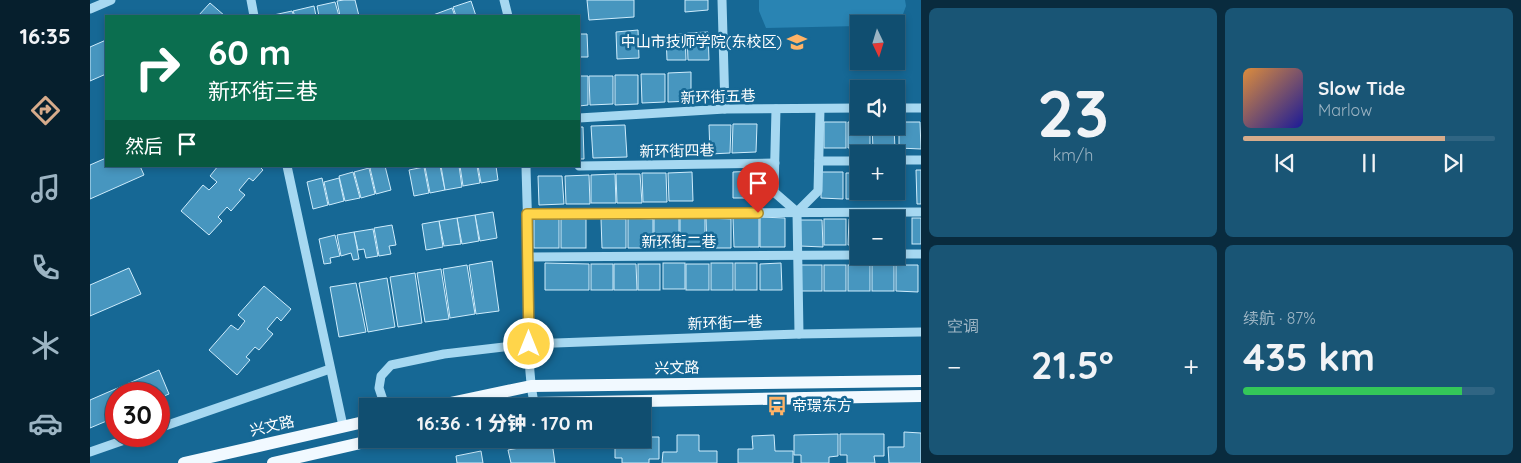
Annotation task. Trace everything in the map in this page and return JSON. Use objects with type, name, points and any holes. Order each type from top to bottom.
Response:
[{"type":"main road","name":"兴文路","points":[[474,398],[531,386],[921,381]]},
{"type":"main road","points":[[651,401],[921,396]]},
{"type":"main road","name":"兴文路","points":[[184,463],[359,423]]},
{"type":"main road","points":[[273,463],[359,443]]},
{"type":"street","points":[[90,9],[111,0]]},
{"type":"street","points":[[251,0],[254,15]]},
{"type":"street","points":[[504,0],[508,15]]},
{"type":"street","points":[[722,0],[726,109]]},
{"type":"street","name":"新环街五巷","points":[[580,118],[726,109],[850,108]]},
{"type":"street","points":[[905,108],[921,108]]},
{"type":"street","points":[[776,109],[774,192],[797,212]]},
{"type":"street","points":[[800,334],[797,212],[818,191],[820,109]]},
{"type":"street","points":[[905,160],[921,160]]},
{"type":"street","points":[[819,161],[850,161]]},
{"type":"street","name":"新环街四巷","points":[[580,166],[775,163]]},
{"type":"street","points":[[287,167],[343,426]]},
{"type":"street","points":[[526,167],[529,344],[533,398]]},
{"type":"street","points":[[527,214],[921,212]]},
{"type":"street","points":[[905,254],[921,254]]},
{"type":"street","name":"新环街二巷","points":[[529,257],[850,255]]},
{"type":"street","name":"新环街一巷","points":[[382,398],[379,388],[380,376],[392,365],[444,354],[529,344],[800,334],[921,332]]},
{"type":"street","points":[[170,424],[330,369]]},
{"type":"street","points":[[90,452],[105,447]]},
{"type":"shaded area","points":[[759,0],[905,0],[906,6],[903,15],[850,15],[850,26],[766,28],[759,11]]},
{"type":"building","points":[[355,0],[359,15],[340,15],[337,1]]},
{"type":"building","points":[[587,0],[634,0],[634,17],[589,20]]},
{"type":"building","points":[[685,0],[708,0],[708,10],[685,12]]},
{"type":"building","points":[[471,1],[476,15],[456,15],[453,7]]},
{"type":"building","points":[[335,2],[339,15],[319,15],[317,6]]},
{"type":"building","points":[[210,3],[224,15],[199,15]]},
{"type":"building","points":[[314,6],[316,15],[295,15],[293,11]]},
{"type":"building","points":[[452,8],[455,15],[433,15]]},
{"type":"building","points":[[292,11],[294,15],[274,15]]},
{"type":"building","points":[[638,30],[639,58],[617,59],[616,32]]},
{"type":"building","points":[[708,32],[709,60],[688,60],[687,33]]},
{"type":"building","points":[[580,34],[587,34],[588,57],[580,57]]},
{"type":"building","points":[[685,34],[686,60],[667,60],[666,35]]},
{"type":"building","points":[[105,40],[105,74],[90,81],[90,47]]},
{"type":"building","points":[[691,72],[691,101],[668,102],[668,73]]},
{"type":"building","points":[[641,74],[665,74],[665,102],[642,103]]},
{"type":"building","points":[[615,75],[638,75],[638,104],[615,105]]},
{"type":"building","points":[[580,76],[588,76],[588,105],[580,106]]},
{"type":"building","points":[[589,76],[613,76],[613,104],[590,105]]},
{"type":"building","points":[[824,122],[846,122],[846,148],[824,148]]},
{"type":"building","points":[[848,122],[850,122],[850,135],[870,135],[870,145],[850,145],[850,148],[848,148]]},
{"type":"building","points":[[905,122],[920,122],[921,149],[905,148],[905,145],[899,145],[899,135],[905,135]]},
{"type":"building","points":[[733,124],[757,124],[756,152],[732,153]]},
{"type":"building","points":[[625,125],[627,157],[593,158],[591,126]]},
{"type":"building","points":[[709,125],[731,125],[730,153],[710,154]]},
{"type":"building","points":[[580,127],[583,127],[584,159],[580,159]]},
{"type":"building","points":[[872,135],[894,135],[895,145],[873,145]]},
{"type":"building","points":[[105,158],[105,167],[140,167],[144,175],[90,199],[90,165]]},
{"type":"building","points":[[217,167],[260,167],[263,170],[253,181],[249,178],[239,190],[245,195],[231,211],[227,207],[218,217],[222,221],[209,235],[181,211],[203,185],[209,190],[217,182],[210,176]]},
{"type":"building","points":[[385,167],[391,190],[376,194],[370,168]]},
{"type":"building","points":[[424,167],[429,193],[414,196],[409,170]]},
{"type":"building","points":[[425,167],[440,167],[445,190],[430,193]]},
{"type":"building","points":[[441,167],[459,167],[462,187],[445,190]]},
{"type":"building","points":[[460,167],[477,167],[480,183],[463,186]]},
{"type":"building","points":[[478,167],[496,167],[498,180],[481,183]]},
{"type":"building","points":[[369,168],[375,194],[361,198],[354,172]]},
{"type":"building","points":[[916,170],[921,170],[921,204],[917,204]]},
{"type":"building","points":[[756,171],[757,198],[733,198],[733,172]]},
{"type":"building","points":[[353,172],[360,198],[345,201],[339,176]]},
{"type":"building","points":[[692,172],[693,201],[669,201],[668,173]]},
{"type":"building","points":[[821,172],[843,172],[843,199],[821,198]]},
{"type":"building","points":[[642,173],[666,173],[667,202],[643,202]]},
{"type":"building","points":[[846,173],[850,173],[850,199],[846,199]]},
{"type":"building","points":[[615,174],[616,203],[591,203],[591,175]]},
{"type":"building","points":[[616,174],[640,174],[642,203],[617,203]]},
{"type":"building","points":[[589,175],[590,204],[566,204],[565,176]]},
{"type":"building","points":[[538,176],[562,176],[564,204],[539,205]]},
{"type":"building","points":[[322,178],[328,205],[313,209],[307,182]]},
{"type":"building","points":[[339,178],[344,201],[329,205],[324,182]]},
{"type":"building","points":[[493,212],[497,238],[480,241],[475,215]]},
{"type":"building","points":[[475,215],[479,241],[462,244],[457,218]]},
{"type":"building","points":[[760,217],[785,218],[785,247],[760,247]]},
{"type":"building","points":[[457,218],[461,244],[444,246],[439,221]]},
{"type":"building","points":[[628,218],[653,219],[653,248],[628,248]]},
{"type":"building","points":[[654,218],[679,218],[679,247],[654,248]]},
{"type":"building","points":[[680,218],[705,218],[705,248],[680,248]]},
{"type":"building","points":[[706,218],[731,219],[731,248],[707,248]]},
{"type":"building","points":[[733,218],[759,218],[759,247],[734,247]]},
{"type":"building","points":[[912,218],[921,218],[921,244],[912,244]]},
{"type":"building","points":[[534,219],[559,219],[559,248],[534,248]]},
{"type":"building","points":[[561,219],[586,219],[586,248],[561,248]]},
{"type":"building","points":[[601,219],[626,219],[626,248],[602,248]]},
{"type":"building","points":[[824,219],[846,219],[846,245],[824,245]]},
{"type":"building","points":[[849,219],[850,219],[850,245],[848,245]]},
{"type":"building","points":[[800,220],[822,220],[823,247],[800,246]]},
{"type":"building","points":[[439,221],[443,247],[426,250],[422,224]]},
{"type":"building","points":[[392,225],[396,245],[389,246],[391,254],[379,256],[374,228]]},
{"type":"building","points":[[373,229],[378,256],[366,258],[364,249],[358,250],[354,232]]},
{"type":"building","points":[[354,232],[359,259],[353,260],[351,253],[341,256],[337,235]]},
{"type":"building","points":[[335,235],[340,256],[330,258],[331,263],[324,264],[319,239]]},
{"type":"building","points":[[492,261],[499,311],[476,314],[469,265]]},
{"type":"building","points":[[545,263],[589,264],[589,290],[545,290]]},
{"type":"building","points":[[663,263],[685,263],[685,289],[663,289]]},
{"type":"building","points":[[711,263],[733,263],[733,290],[711,290]]},
{"type":"building","points":[[735,263],[757,263],[757,290],[735,290]]},
{"type":"building","points":[[781,263],[782,290],[760,290],[760,264]]},
{"type":"building","points":[[591,264],[613,264],[613,290],[591,290]]},
{"type":"building","points":[[614,264],[636,264],[637,290],[614,290]]},
{"type":"building","points":[[638,264],[660,264],[660,290],[638,290]]},
{"type":"building","points":[[686,264],[709,264],[709,290],[686,290]]},
{"type":"building","points":[[467,265],[475,314],[450,318],[443,269]]},
{"type":"building","points":[[800,265],[822,265],[822,291],[800,291]]},
{"type":"building","points":[[824,265],[846,265],[846,291],[824,291]]},
{"type":"building","points":[[848,265],[870,265],[870,291],[848,291]]},
{"type":"building","points":[[872,265],[894,265],[894,291],[872,291]]},
{"type":"building","points":[[896,265],[918,265],[918,292],[896,291]]},
{"type":"building","points":[[129,268],[141,294],[90,316],[90,285]]},
{"type":"building","points":[[441,269],[449,319],[425,322],[417,273]]},
{"type":"building","points":[[415,273],[422,323],[398,327],[390,277]]},
{"type":"building","points":[[387,278],[395,327],[368,332],[359,283]]},
{"type":"building","points":[[356,283],[366,332],[339,337],[330,287]]},
{"type":"building","points":[[264,286],[291,309],[281,321],[277,317],[267,329],[273,334],[259,350],[255,347],[246,357],[250,360],[237,375],[209,350],[231,325],[238,330],[245,321],[238,315]]},
{"type":"building","points":[[159,370],[164,382],[131,382]]},
{"type":"building","points":[[105,393],[105,422],[90,428],[90,400]]},
{"type":"building","points":[[904,432],[921,433],[921,463],[889,463],[888,447],[904,447]]},
{"type":"building","points":[[838,434],[838,456],[829,457],[829,463],[801,463],[801,455],[794,455],[794,435]]},
{"type":"building","points":[[840,434],[884,434],[884,456],[874,456],[875,463],[847,463],[847,455],[840,455]]},
{"type":"building","points":[[677,435],[699,435],[699,451],[717,451],[717,463],[662,463],[663,452],[677,452]]},
{"type":"building","points":[[774,435],[775,451],[793,451],[793,463],[738,463],[738,449],[753,449],[752,436]]},
{"type":"building","points":[[651,437],[659,437],[659,459],[649,459],[649,463],[622,463],[622,458],[615,458],[615,448],[651,448]]},
{"type":"building","points":[[519,448],[553,448],[555,463],[511,463],[508,450]]},
{"type":"building","points":[[481,451],[483,463],[457,463],[456,456]]},
{"type":"place","name":"中山市技师学院(东校区)","points":[[797,42]]},
{"type":"place","name":"帝璟东方","points":[[777,406]]},
{"type":"route","points":[[529,344],[527,214],[758,213]]}]
